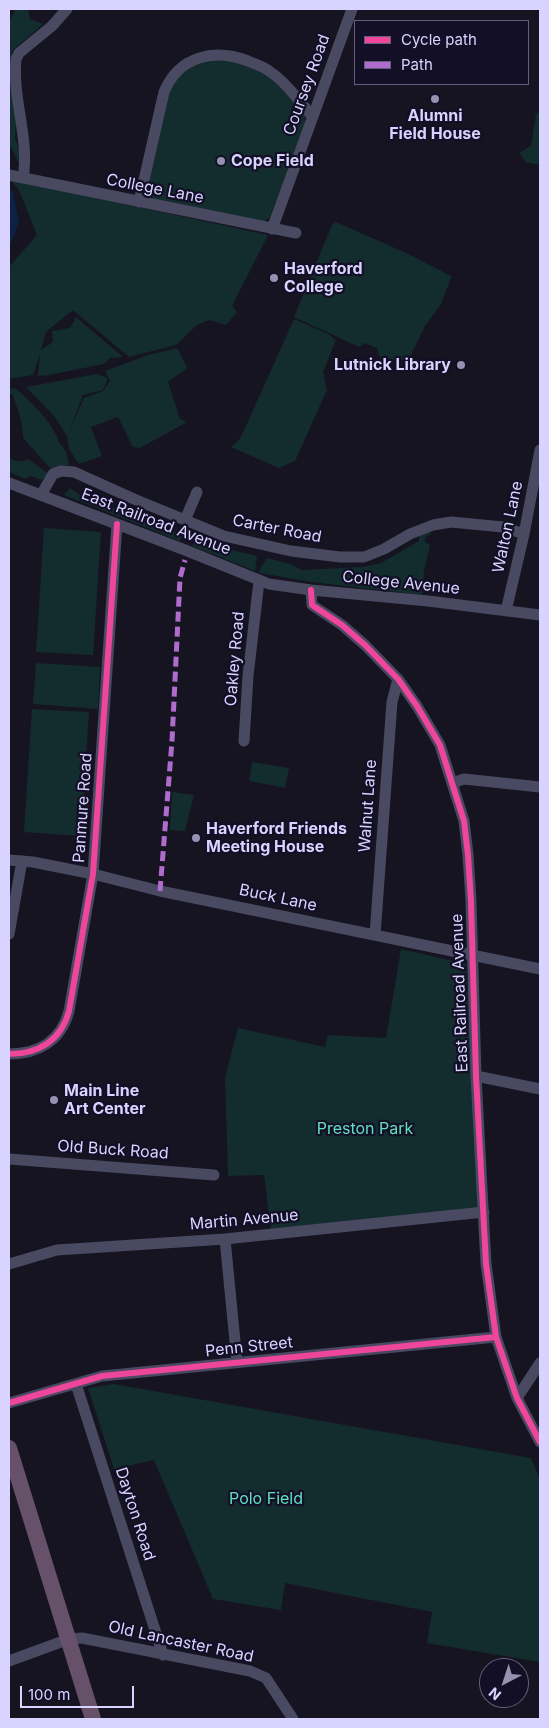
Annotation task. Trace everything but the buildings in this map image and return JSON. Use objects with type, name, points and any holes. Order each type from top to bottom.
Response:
[{"type":"highway","points":[[9,1448],[93,1719]]},
{"type":"street","points":[[23,178],[25,158],[20,120],[16,59],[19,53],[52,26],[66,9]]},
{"type":"street","name":"Coursey Road","points":[[272,229],[352,9]]},
{"type":"street","points":[[139,202],[164,92],[178,70],[195,59],[213,55],[229,56],[262,66],[278,78],[312,116]]},
{"type":"street","name":"College Lane","points":[[9,175],[296,233]]},
{"type":"street","name":"Walton Lane","points":[[506,611],[524,534],[540,450]]},
{"type":"street","name":"Carter Road","points":[[41,495],[53,474],[61,471],[74,472],[224,536],[256,544],[340,558],[364,557],[384,549],[410,534],[433,525],[451,522],[496,526],[524,534]]},
{"type":"street","name":"East Railroad Avenue","points":[[9,483],[258,581]]},
{"type":"street","points":[[184,520],[197,492]]},
{"type":"street","name":"Panmure Road","points":[[9,1054],[36,1051],[46,1045],[64,1026],[69,1012],[92,874],[117,524]]},
{"type":"street","name":"College Avenue","points":[[258,581],[311,590],[540,614]]},
{"type":"street","name":"Oakley Road","points":[[244,741],[248,676],[258,581]]},
{"type":"street","name":"East Railroad Avenue","points":[[311,590],[312,605],[342,625],[365,645],[398,679],[417,706],[440,745],[464,821],[472,901],[476,1076],[486,1264],[496,1337],[517,1398],[540,1442]]},
{"type":"street","name":"Walnut Lane","points":[[375,935],[392,702],[398,679]]},
{"type":"street","points":[[452,783],[464,779],[540,787]]},
{"type":"street","name":"Buck Lane","points":[[9,860],[92,874],[160,891],[540,969]]},
{"type":"street","points":[[9,934],[22,861]]},
{"type":"street","points":[[476,1076],[540,1088]]},
{"type":"street","name":"Old Buck Road","points":[[9,1159],[214,1175]]},
{"type":"street","name":"Martin Avenue","points":[[9,1264],[57,1250],[225,1239],[484,1212]]},
{"type":"street","points":[[225,1239],[237,1362]]},
{"type":"street","name":"Penn Street","points":[[9,1403],[102,1376],[496,1337]]},
{"type":"street","points":[[517,1398],[540,1363]]},
{"type":"street","name":"Dayton Road","points":[[76,1384],[163,1655]]},
{"type":"street","name":"Old Lancaster Road","points":[[69,1640],[82,1638],[250,1671],[266,1678],[293,1719]]},
{"type":"street","points":[[9,1661],[69,1640]]},
{"type":"green space","points":[[16,9],[28,9],[30,19],[43,24],[12,51],[9,65],[9,21]]},
{"type":"green space","name":"Cope Field","points":[[217,58],[246,65],[267,76],[305,113],[305,126],[270,217],[264,222],[144,197],[170,84],[197,62]]},
{"type":"green space","points":[[9,65],[16,121],[15,139],[20,151],[20,166],[9,143]]},
{"type":"green space","points":[[540,111],[540,165],[526,162],[519,153],[531,146],[536,115]]},
{"type":"green space","points":[[9,179],[268,235],[232,306],[237,312],[226,325],[209,320],[197,325],[176,345],[129,357],[73,310],[46,332],[41,350],[53,342],[52,331],[70,328],[76,317],[123,357],[110,358],[104,364],[38,376],[40,354],[33,375],[9,379],[9,267],[37,235],[19,190]]},
{"type":"green space","points":[[336,222],[406,253],[451,276],[441,304],[425,326],[410,357],[405,357],[399,364],[379,356],[377,348],[365,343],[359,347],[294,317],[332,225]]},
{"type":"green space","points":[[294,319],[328,334],[336,340],[323,372],[327,390],[295,461],[279,468],[231,447],[239,440],[246,426]]},
{"type":"green space","points":[[177,348],[187,368],[168,382],[180,419],[187,422],[140,448],[133,447],[118,417],[91,427],[102,456],[79,464],[69,449],[67,436],[54,416],[26,387],[97,374],[108,378],[103,390],[83,395],[69,432],[84,398],[103,391],[110,381],[105,371],[148,355]]},
{"type":"green space","points":[[15,388],[47,420],[65,451],[69,465],[51,469],[23,438],[18,410],[12,394],[9,394],[9,389]]},
{"type":"green space","points":[[9,455],[11,459],[16,461],[28,459],[49,474],[42,480],[31,476],[25,479],[9,472]]},
{"type":"green space","points":[[70,488],[78,494],[182,535],[180,541],[64,495]]},
{"type":"green space","points":[[44,528],[101,532],[93,655],[36,652]]},
{"type":"green space","points":[[429,530],[431,534],[424,541],[430,545],[424,571],[422,595],[312,582],[259,573],[267,558],[290,564],[302,570],[363,567],[381,563],[419,541],[419,534]]},
{"type":"green space","points":[[205,540],[220,547],[257,556],[255,571],[192,546],[194,542],[203,546]]},
{"type":"green space","points":[[36,663],[100,667],[98,709],[33,704]]},
{"type":"green space","points":[[32,709],[89,712],[81,836],[24,832]]},
{"type":"green space","points":[[252,762],[289,768],[285,788],[249,781]]},
{"type":"green space","points":[[172,792],[194,795],[185,831],[170,830]]},
{"type":"green space","name":"Preston Park","points":[[401,949],[466,964],[479,1209],[271,1230],[264,1175],[228,1176],[225,1077],[238,1028],[325,1047],[328,1035],[386,1038]]},
{"type":"green space","name":"Polo Field","points":[[114,1384],[531,1458],[540,1479],[540,1662],[529,1660],[529,1658],[516,1658],[427,1643],[432,1612],[285,1583],[281,1610],[213,1599],[154,1460],[114,1469],[88,1388]]},
{"type":"water","points":[[9,189],[13,192],[19,222],[9,248]]},
{"type":"marked path","points":[[160,891],[172,741],[180,578],[185,560]]},
{"type":"cycle path","points":[[9,1054],[29,1052],[47,1044],[60,1030],[69,1011],[93,874],[117,524]]},
{"type":"cycle path","points":[[311,590],[312,605],[342,625],[365,645],[398,679],[417,706],[440,745],[464,821],[471,901],[476,1076],[486,1264],[496,1337],[517,1398],[540,1442]]},
{"type":"cycle path","points":[[9,1403],[102,1376],[496,1337]]},
{"type":"place","name":"Alumni Field House","points":[[435,99]]},
{"type":"place","name":"Cope Field","points":[[221,161]]},
{"type":"place","name":"Haverford College","points":[[274,278]]},
{"type":"place","name":"Lutnick Library","points":[[461,365]]},
{"type":"place","name":"Haverford Friends Meeting House","points":[[196,838]]},
{"type":"place","name":"Main Line Art Center","points":[[54,1100]]}]
